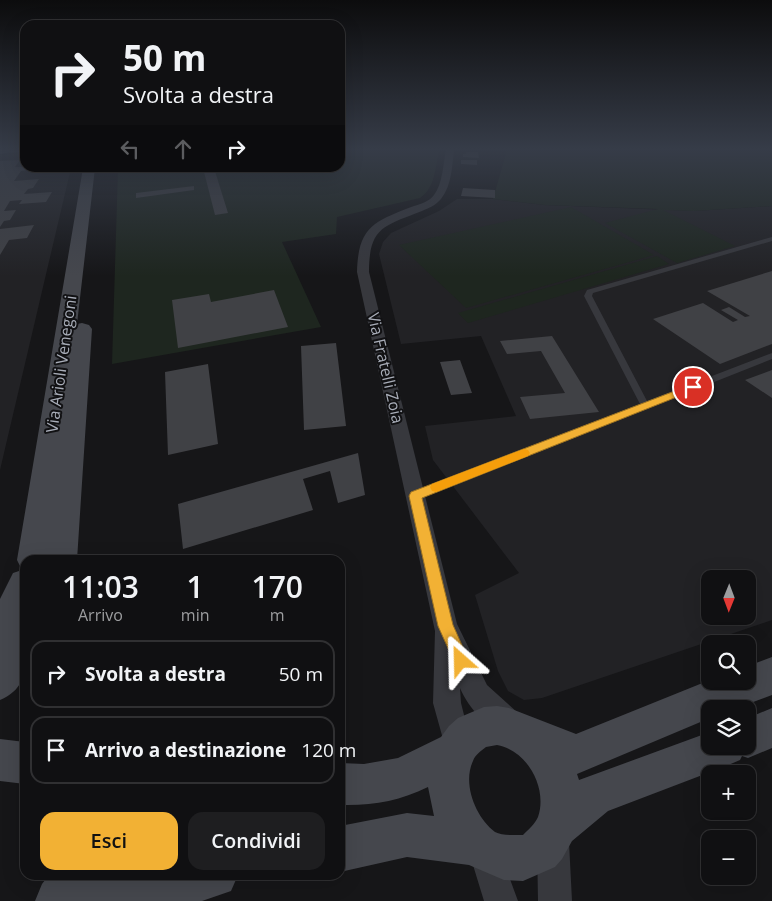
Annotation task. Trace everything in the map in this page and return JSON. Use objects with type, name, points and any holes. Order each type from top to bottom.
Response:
[{"type":"main road","name":"Via Arioli Venegoni","points":[[34,555],[86,192]]},
{"type":"main road","name":"Via Arioli Venegoni","points":[[61,555],[96,192]]},
{"type":"main road","points":[[0,631],[20,597]]},
{"type":"main road","points":[[0,681],[20,651]]},
{"type":"main road","points":[[756,703],[772,676]]},
{"type":"main road","points":[[345,784],[364,785],[401,778],[456,749],[472,733],[483,727],[502,726],[576,754],[701,733]]},
{"type":"main road","name":"Via Fratelli Zoia","points":[[523,734],[544,753],[556,774],[561,799],[555,830]]},
{"type":"main road","points":[[345,848],[407,835],[481,847],[508,859],[523,858],[542,849],[555,830],[594,795],[701,745]]},
{"type":"main road","name":"Via Fratelli Zoia","points":[[456,749],[449,774],[451,803],[457,819],[481,847]]},
{"type":"main road","points":[[0,760],[20,762]]},
{"type":"main road","points":[[59,901],[74,880]]},
{"type":"main road","points":[[89,901],[191,880]]},
{"type":"street","name":"Via Fratelli Zoia","points":[[440,192],[437,198],[422,208],[384,223],[373,230],[363,247],[363,272],[445,626],[447,703],[456,749]]},
{"type":"street","name":"Via Fratelli Zoia","points":[[445,626],[477,695],[523,734]]},
{"type":"street","name":"Via Fratelli Zoia","points":[[555,830],[555,901]]},
{"type":"street","name":"Via Fratelli Zoia","points":[[481,847],[501,901]]},
{"type":"lane","points":[[645,406],[588,296],[590,292],[772,238]]},
{"type":"lane","points":[[415,496],[772,356]]},
{"type":"shaded area","points":[[0,192],[65,192],[0,470]]},
{"type":"shaded area","points":[[117,192],[426,192],[420,198],[337,217],[336,234],[282,242],[321,327],[112,364]]},
{"type":"shaded area","points":[[495,192],[772,192],[772,206],[694,211],[663,210],[735,246],[677,263],[605,223],[658,209],[545,205],[493,199]]},
{"type":"shaded area","points":[[457,199],[493,199],[545,205],[694,211],[772,206],[772,620],[728,635],[701,635],[701,644],[542,698],[524,700],[508,691],[498,671],[475,595],[519,573],[433,460],[425,426],[516,416],[481,336],[401,344],[379,254],[383,242],[391,233],[439,211]]},
{"type":"shaded area","points":[[571,207],[654,255],[466,308],[399,245]]},
{"type":"shaded area","points":[[657,256],[669,264],[468,323],[458,313]]},
{"type":"building","points":[[0,192],[26,192],[24,194],[52,192],[46,202],[19,204],[22,200],[10,201],[4,211],[16,210],[10,220],[4,221],[0,227]]},
{"type":"building","points":[[144,192],[179,192],[136,198],[136,193]]},
{"type":"building","points":[[209,192],[221,192],[228,213],[215,215]]},
{"type":"building","points":[[462,192],[495,192],[495,198],[461,196]]},
{"type":"building","points":[[34,225],[27,238],[9,240],[0,255],[0,229]]},
{"type":"building","points":[[772,271],[772,344],[720,364],[653,319],[703,303],[733,322],[738,320],[721,310],[729,307],[745,317],[750,316],[707,291]]},
{"type":"building","points":[[274,290],[288,327],[178,348],[172,300],[209,294],[211,302]]},
{"type":"building","points":[[552,336],[599,412],[530,419],[520,397],[565,393],[541,351],[507,354],[500,341]]},
{"type":"building","points":[[336,343],[346,426],[304,430],[301,346]]},
{"type":"building","points":[[460,360],[472,393],[451,395],[440,362]]},
{"type":"building","points":[[208,364],[218,444],[168,455],[165,372]]},
{"type":"building","points":[[772,370],[772,398],[745,380]]},
{"type":"building","points":[[358,453],[365,495],[338,503],[330,471],[303,479],[313,510],[183,549],[178,504]]},
{"type":"slow traffic","points":[[436,487],[524,453]]},
{"type":"route","points":[[461,661],[445,626],[415,496],[693,387]]}]
